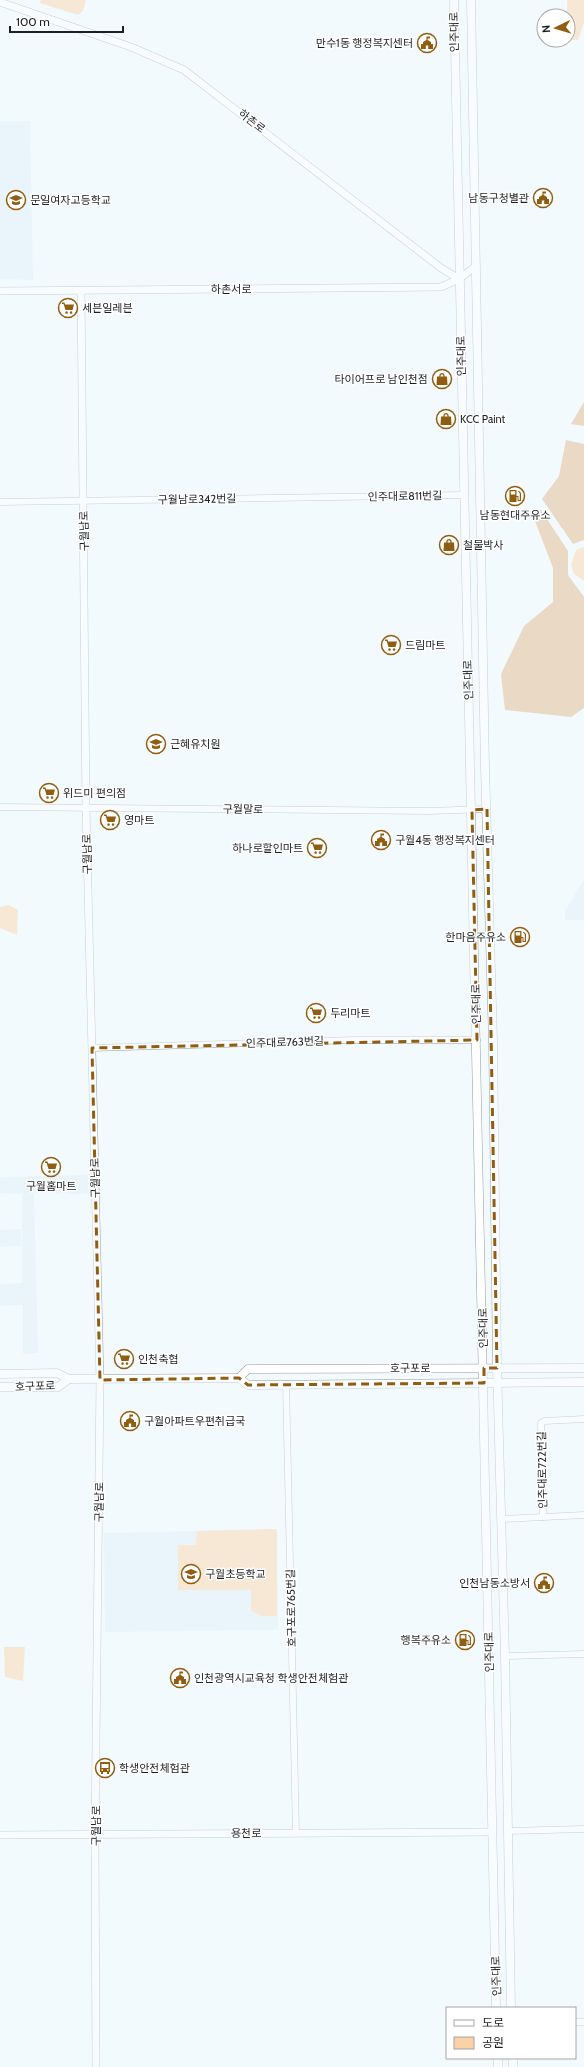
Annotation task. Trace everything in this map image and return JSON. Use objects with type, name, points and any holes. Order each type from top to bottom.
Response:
[{"type":"main road","name":"인주대로","points":[[454,0],[463,495],[472,810],[484,1368],[491,1832],[496,2007]]},
{"type":"main road","name":"인주대로","points":[[471,0],[493,1042],[497,1383],[502,1519],[511,2007]]},
{"type":"main road","name":"호구포로","points":[[239,1378],[248,1370],[584,1368]]},
{"type":"main road","name":"호구포로","points":[[0,1374],[57,1373],[69,1379],[100,1380],[239,1378],[248,1384],[584,1382]]},
{"type":"main road","name":"호구포로","points":[[0,1387],[58,1387],[69,1379]]},
{"type":"street","name":"하촌로","points":[[0,2],[131,47],[184,70],[204,83],[409,245],[459,279]]},
{"type":"street","points":[[459,279],[476,266]]},
{"type":"street","name":"하촌서로","points":[[0,291],[441,287],[459,279]]},
{"type":"street","name":"구월남로","points":[[81,290],[86,807],[100,1380],[95,1834],[96,2067]]},
{"type":"street","name":"인주대로811번길","points":[[311,497],[463,495]]},
{"type":"street","name":"구월남로342번길","points":[[0,502],[311,497]]},
{"type":"street","name":"구월말로","points":[[0,807],[422,811],[487,809]]},
{"type":"street","name":"인주대로763번길","points":[[92,1048],[356,1040],[477,1040]]},
{"type":"street","name":"호구포로765번길","points":[[286,1384],[296,1833]]},
{"type":"street","name":"인주대로722번길","points":[[543,1516],[541,1423],[545,1421],[584,1418]]},
{"type":"street","name":"인주대로722번길","points":[[502,1519],[584,1515]]},
{"type":"street","points":[[505,1656],[584,1654]]},
{"type":"street","points":[[508,1831],[584,1829]]},
{"type":"street","name":"용천로","points":[[0,1835],[491,1832]]},
{"type":"highlighted area","points":[[487,809],[497,1368],[484,1368],[484,1383],[248,1385],[239,1378],[100,1380],[92,1048],[477,1040],[472,810]]},
{"type":"shaded area","name":"문일여자고등학교","points":[[0,121],[30,121],[33,280],[0,279]]},
{"type":"shaded area","points":[[584,402],[584,426],[571,424]]},
{"type":"shaded area","points":[[566,440],[584,444],[584,540],[573,544],[542,499],[559,476]]},
{"type":"shaded area","points":[[541,510],[568,551],[568,575],[584,597],[584,708],[571,717],[505,710],[501,674],[524,626],[553,602],[553,568],[535,521]]},
{"type":"shaded area","points":[[584,879],[584,920],[565,920],[565,911]]},
{"type":"shaded area","points":[[88,1175],[88,1194],[34,1193],[38,1353],[23,1354],[23,1305],[0,1306],[0,1284],[22,1283],[22,1194],[0,1193],[0,1177]]},
{"type":"shaded area","points":[[21,1229],[21,1246],[0,1247],[0,1230]]},
{"type":"shaded area","name":"구월초등학교","points":[[277,1529],[278,1630],[105,1632],[104,1533]]},
{"type":"green space","points":[[41,0],[86,0],[83,11],[78,15],[40,3]]},
{"type":"green space","points":[[567,0],[584,0],[584,23],[578,40],[576,40],[576,8],[567,8]]},
{"type":"green space","points":[[584,547],[584,581],[574,574],[571,565],[576,550]]},
{"type":"green space","points":[[9,905],[18,910],[17,935],[0,928],[0,907]]},
{"type":"green space","points":[[277,1529],[277,1616],[261,1616],[251,1611],[251,1590],[178,1590],[178,1545],[196,1545],[197,1531]]},
{"type":"green space","points":[[4,1647],[25,1647],[23,1681],[5,1677]]},
{"type":"place","name":"만수1동 행정복지센터","points":[[427,43]]},
{"type":"place","name":"남동구청별관","points":[[543,198]]},
{"type":"place","name":"문일여자고등학교","points":[[16,200]]},
{"type":"place","name":"세븐일레븐","points":[[68,308]]},
{"type":"place","name":"타이어프로 남인천점","points":[[442,379]]},
{"type":"place","name":"KCC Paint","points":[[446,419]]},
{"type":"place","name":"남동현대주유소","points":[[515,496]]},
{"type":"place","name":"철물박사","points":[[449,545]]},
{"type":"place","name":"드림마트","points":[[391,645]]},
{"type":"place","name":"근혜유치원","points":[[156,744]]},
{"type":"place","name":"위드미 편의점","points":[[49,793]]},
{"type":"place","name":"영마트","points":[[110,820]]},
{"type":"place","name":"구월4동 행정복지센터","points":[[381,840]]},
{"type":"place","name":"하나로할인마트","points":[[317,848]]},
{"type":"place","name":"한마음주유소","points":[[520,937]]},
{"type":"place","name":"두리마트","points":[[316,1013]]},
{"type":"place","name":"구월홈마트","points":[[51,1167]]},
{"type":"place","name":"인천축협","points":[[124,1359]]},
{"type":"place","name":"구월아파트우편취급국","points":[[130,1421]]},
{"type":"place","name":"구월초등학교","points":[[191,1574]]},
{"type":"place","name":"인천남동소방서","points":[[544,1583]]},
{"type":"place","name":"행복주유소","points":[[465,1640]]},
{"type":"place","name":"인천광역시교육청 학생안전체험관","points":[[180,1678]]},
{"type":"place","name":"학생안전체험관","points":[[105,1768]]}]
